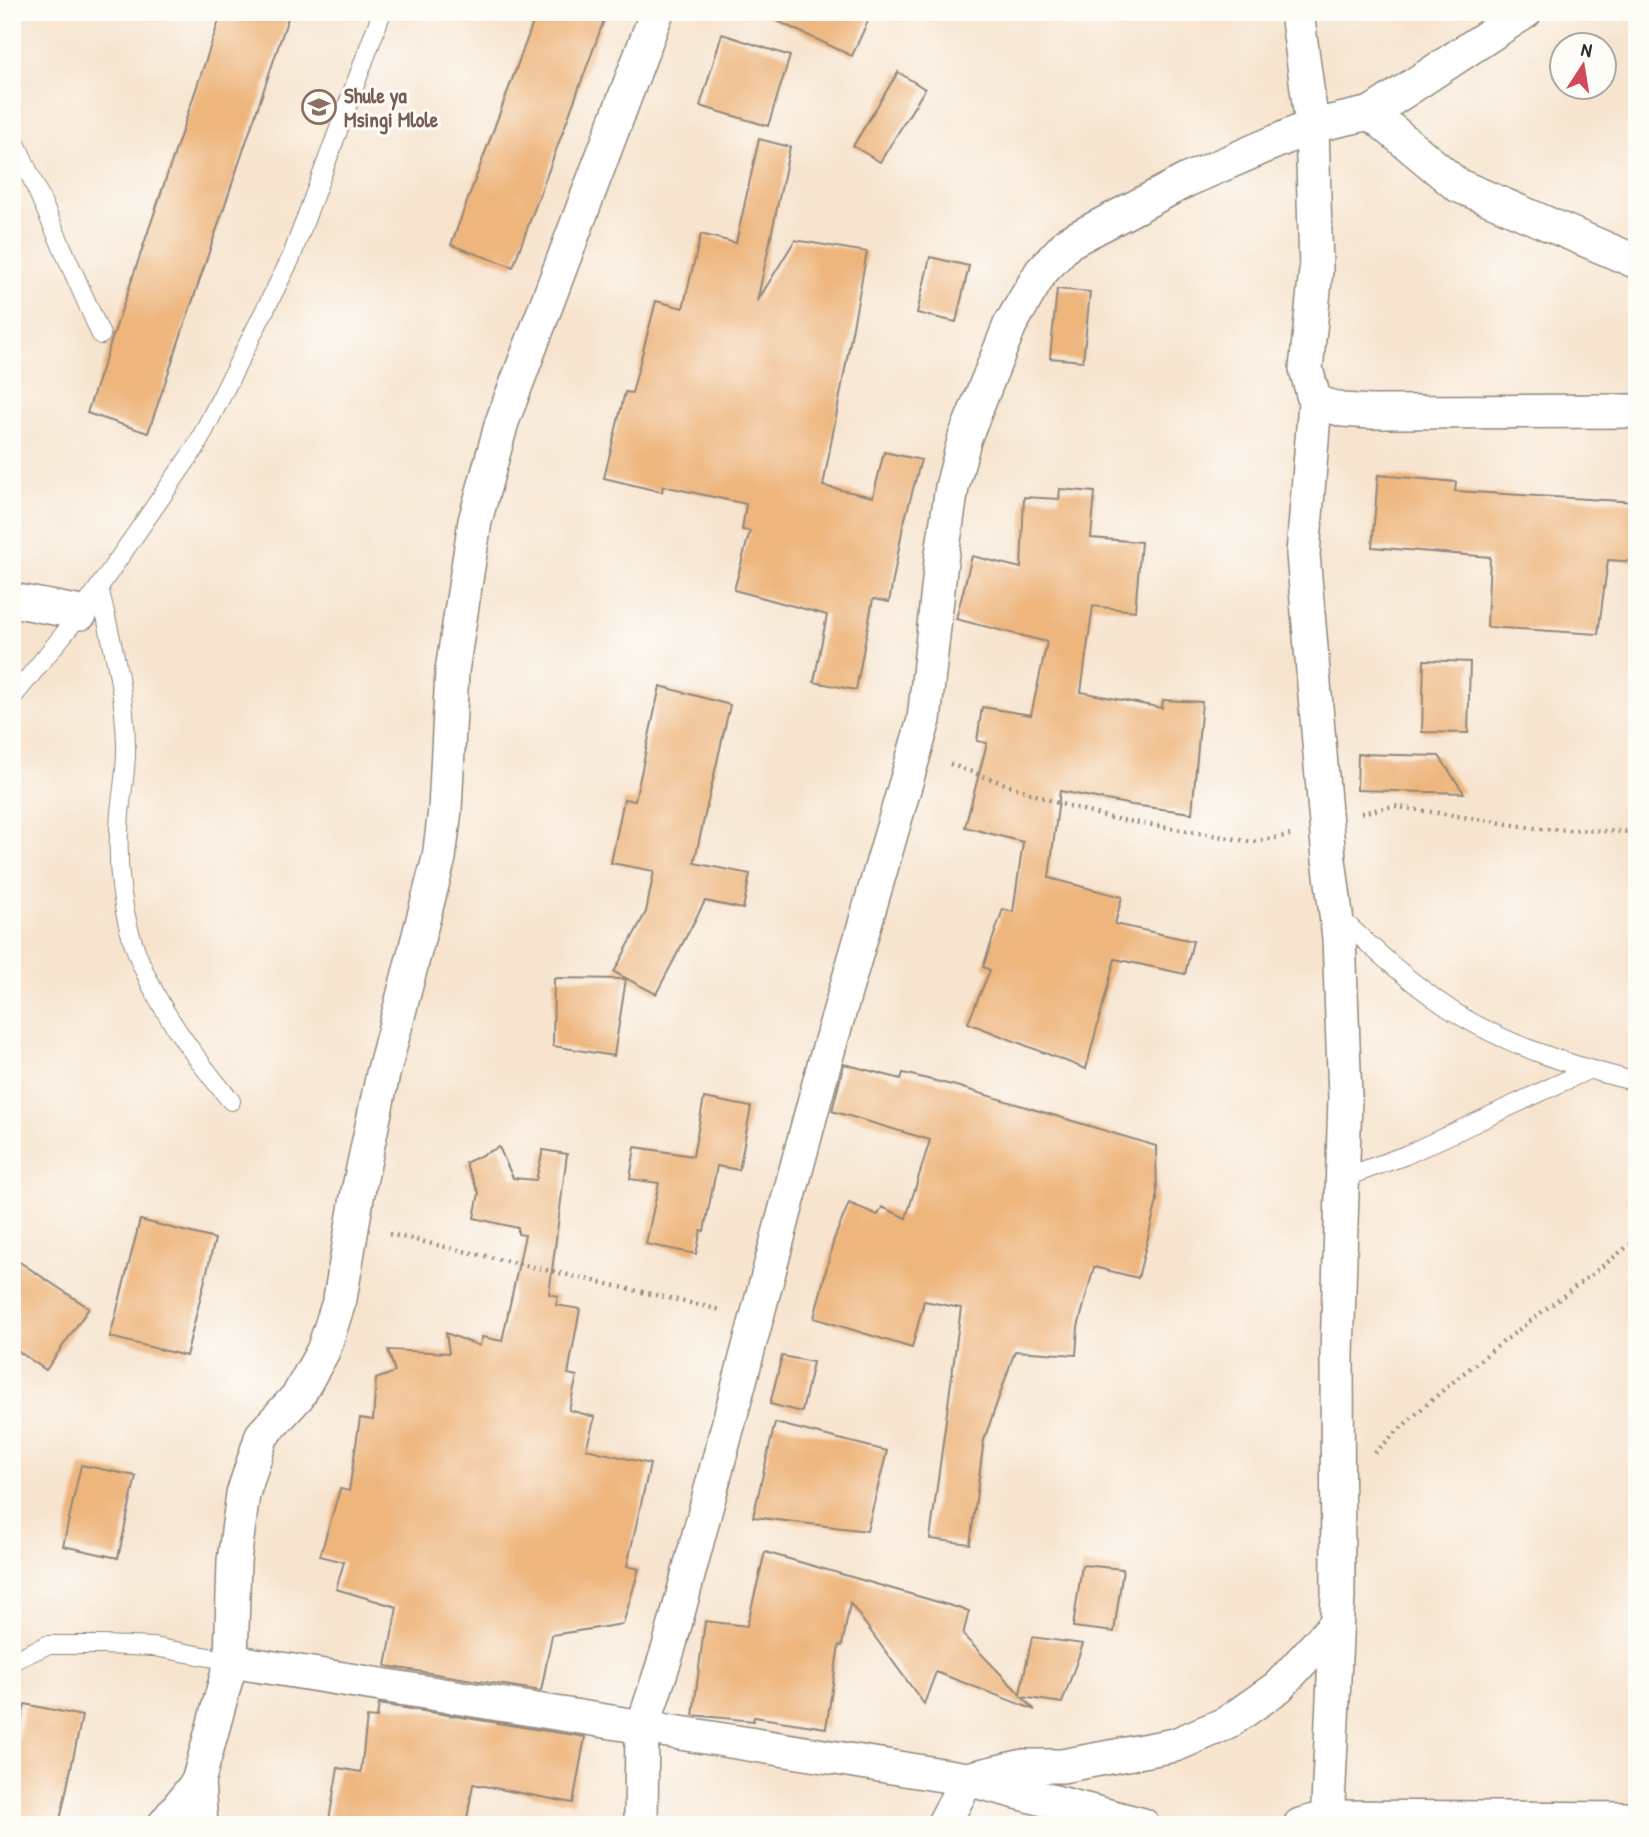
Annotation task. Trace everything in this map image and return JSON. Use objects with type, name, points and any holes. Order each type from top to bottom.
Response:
[{"type":"street","points":[[201,1825],[198,1782],[231,1661],[234,1561],[243,1494],[262,1435],[298,1396],[323,1351],[340,1299],[352,1225],[383,1074],[439,858],[445,810],[445,762],[452,671],[475,521],[502,422],[657,12]]},
{"type":"street","points":[[1297,12],[1312,126],[1316,270],[1306,369],[1315,402],[1303,554],[1343,999],[1336,1624],[1318,1822],[1637,1819]]},
{"type":"street","points":[[641,1825],[642,1729],[669,1647],[824,1065],[916,751],[932,671],[950,499],[965,438],[1010,325],[1041,272],[1069,242],[1123,211],[1312,126],[1371,113],[1525,12]]},
{"type":"street","points":[[1371,113],[1457,185],[1637,262]]},
{"type":"street","points":[[1315,402],[1343,410],[1370,412],[1637,411]]},
{"type":"street","points":[[12,600],[90,600]]},
{"type":"street","points":[[943,1825],[967,1779],[1023,1766],[1062,1766],[1175,1745],[1227,1723],[1278,1687],[1336,1624]]},
{"type":"street","points":[[231,1661],[967,1779],[1143,1825]]},
{"type":"street","points":[[164,1825],[198,1782]]},
{"type":"lane","points":[[12,698],[90,600],[196,447],[285,270],[382,12]]},
{"type":"lane","points":[[12,134],[101,335]]},
{"type":"lane","points":[[90,600],[122,692],[127,746],[120,817],[120,878],[129,929],[150,985],[181,1039],[231,1101]]},
{"type":"lane","points":[[1336,915],[1409,980],[1452,1011],[1503,1038],[1588,1070],[1637,1083]]},
{"type":"lane","points":[[1343,1178],[1430,1144],[1588,1070]]},
{"type":"lane","points":[[12,1661],[47,1645],[102,1645],[154,1647],[231,1661]]},
{"type":"path","points":[[916,751],[1055,802],[1124,820],[1253,842],[1326,829],[1367,810],[1393,806],[1540,829],[1637,832]]},
{"type":"path","points":[[352,1225],[756,1318]]},
{"type":"path","points":[[1338,1491],[1407,1420],[1637,1239]]},
{"type":"building","points":[[222,12],[290,12],[148,433],[87,413]]},
{"type":"building","points":[[537,12],[607,12],[513,267],[451,245]]},
{"type":"building","points":[[758,12],[872,12],[852,56]]},
{"type":"building","points":[[722,34],[790,56],[768,126],[700,106]]},
{"type":"building","points":[[898,72],[925,89],[880,162],[853,146]]},
{"type":"building","points":[[759,139],[790,147],[757,302],[795,240],[867,252],[823,486],[873,497],[884,452],[921,460],[903,526],[889,602],[873,599],[856,690],[814,682],[827,615],[734,590],[750,531],[742,530],[746,504],[663,486],[662,492],[604,478],[625,392],[632,393],[656,301],[683,308],[701,234],[736,243]]},
{"type":"building","points":[[930,257],[969,266],[956,322],[917,313]]},
{"type":"building","points":[[1057,289],[1090,292],[1083,361],[1050,358]]},
{"type":"building","points":[[1378,475],[1456,482],[1455,491],[1637,502],[1637,562],[1608,560],[1598,634],[1487,627],[1490,557],[1372,547]]},
{"type":"building","points":[[1060,489],[1095,492],[1091,538],[1141,542],[1135,611],[1093,606],[1081,692],[1162,708],[1163,700],[1202,702],[1192,813],[1060,791],[1049,878],[1122,897],[1115,924],[1193,941],[1185,974],[1115,959],[1086,1069],[968,1023],[990,970],[983,967],[1003,909],[1013,912],[1023,842],[965,827],[987,743],[977,741],[982,707],[1031,715],[1047,642],[956,619],[972,556],[1021,568],[1024,497],[1059,499]]},
{"type":"building","points":[[1424,660],[1470,662],[1468,733],[1422,732]]},
{"type":"building","points":[[660,686],[730,705],[694,863],[750,874],[743,909],[705,901],[656,994],[614,972],[646,912],[654,871],[611,863],[624,799],[635,801]]},
{"type":"building","points":[[1358,754],[1439,756],[1464,793],[1357,790]]},
{"type":"building","points":[[554,978],[626,979],[614,1056],[553,1046]]},
{"type":"building","points":[[844,1064],[901,1079],[903,1073],[956,1086],[1156,1146],[1157,1201],[1138,1278],[1094,1267],[1078,1327],[1076,1355],[1015,1351],[984,1440],[970,1544],[930,1539],[961,1308],[924,1301],[912,1348],[814,1318],[834,1239],[849,1203],[878,1215],[882,1207],[906,1218],[930,1140],[832,1111]]},
{"type":"building","points":[[704,1098],[751,1107],[739,1170],[717,1166],[704,1231],[701,1230],[696,1254],[646,1244],[659,1183],[630,1179],[635,1147],[693,1156]]},
{"type":"building","points":[[499,1147],[513,1178],[536,1180],[543,1150],[567,1154],[549,1294],[558,1296],[556,1305],[580,1309],[568,1374],[577,1376],[569,1410],[595,1417],[586,1449],[650,1464],[627,1566],[639,1569],[623,1624],[552,1635],[541,1691],[386,1666],[397,1607],[336,1589],[344,1562],[320,1556],[340,1489],[349,1491],[360,1418],[373,1420],[376,1379],[395,1372],[388,1350],[449,1353],[446,1333],[480,1346],[482,1337],[502,1341],[525,1235],[518,1234],[518,1228],[474,1218],[479,1193],[465,1163]]},
{"type":"building","points":[[140,1220],[215,1239],[186,1356],[110,1337]]},
{"type":"building","points":[[12,1257],[89,1308],[46,1370],[12,1347]]},
{"type":"building","points":[[782,1356],[813,1362],[802,1412],[770,1404]]},
{"type":"building","points":[[775,1423],[887,1451],[867,1531],[753,1517]]},
{"type":"building","points":[[81,1465],[136,1476],[118,1558],[63,1546]]},
{"type":"building","points":[[765,1552],[969,1611],[963,1635],[1020,1694],[1032,1637],[1083,1644],[1062,1703],[1022,1697],[1035,1710],[936,1672],[924,1704],[850,1603],[842,1646],[839,1645],[826,1728],[754,1717],[753,1721],[693,1715],[705,1621],[747,1626]]},
{"type":"building","points":[[1082,1565],[1123,1569],[1114,1632],[1073,1627]]},
{"type":"building","points":[[25,1704],[82,1716],[59,1825],[12,1825],[12,1764]]},
{"type":"building","points":[[379,1704],[585,1737],[573,1803],[473,1784],[466,1825],[328,1825],[338,1768],[361,1772],[367,1717],[377,1718]]},
{"type":"place","name":"Shule ya Msingi Mlole","points":[[319,107]]}]
